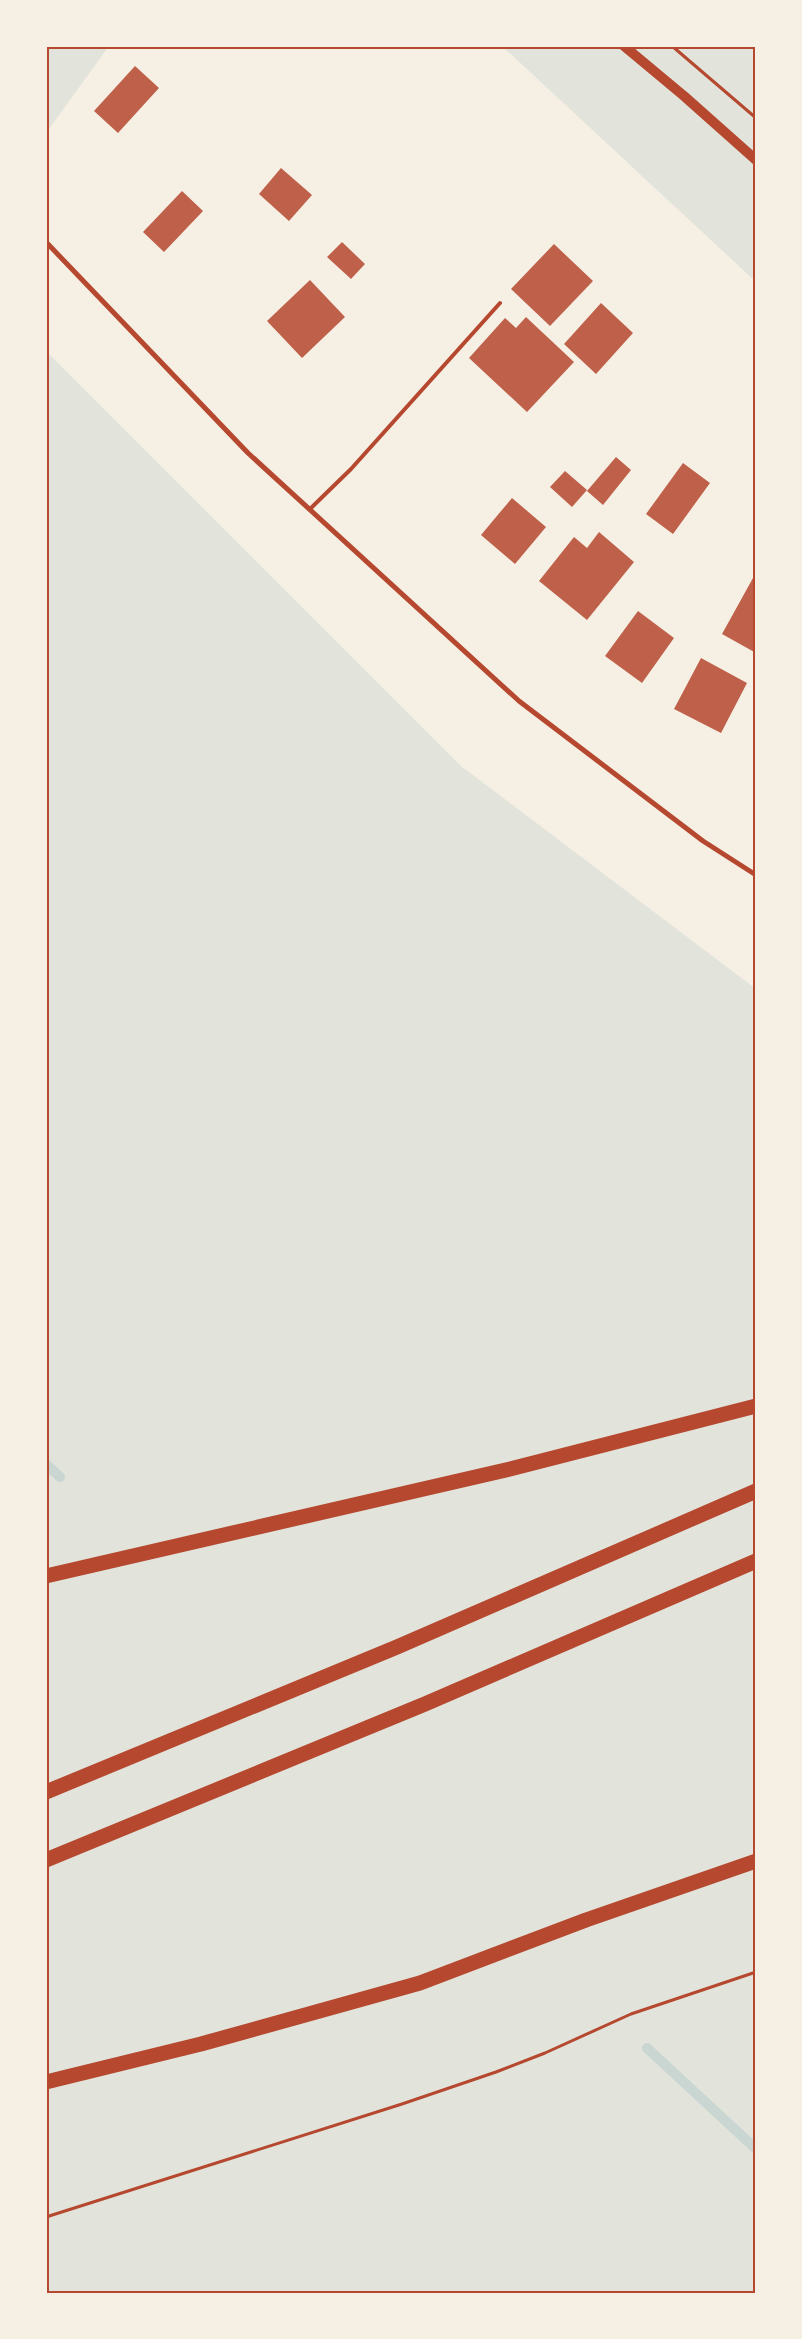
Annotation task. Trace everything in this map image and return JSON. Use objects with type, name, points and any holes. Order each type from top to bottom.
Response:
[{"type":"highway","points":[[46,1576],[510,1469],[756,1406]]},
{"type":"highway","points":[[46,1792],[397,1647],[756,1491]]},
{"type":"highway","points":[[46,1860],[425,1704],[756,1561]]},
{"type":"highway","points":[[46,2082],[201,2044],[420,1983],[586,1920],[756,1861]]},
{"type":"main road","points":[[624,46],[756,160]]},
{"type":"street","points":[[46,242],[248,452],[519,700],[703,841],[756,875]]},
{"type":"lane","points":[[310,509],[351,469],[500,303]]},
{"type":"path","points":[[672,46],[756,118]]},
{"type":"path","points":[[46,2217],[486,2075],[545,2053],[631,2014],[756,1972]]},
{"type":"shaded area","points":[[46,46],[109,46],[46,133]]},
{"type":"shaded area","points":[[502,46],[756,46],[756,282]]},
{"type":"shaded area","points":[[46,351],[461,766],[756,989],[756,2293],[46,2293]]},
{"type":"building","points":[[135,66],[159,88],[118,133],[94,111]]},
{"type":"building","points":[[281,168],[312,195],[289,221],[259,194]]},
{"type":"building","points":[[182,191],[203,211],[164,252],[143,232]]},
{"type":"building","points":[[342,242],[365,264],[351,279],[327,257]]},
{"type":"building","points":[[554,244],[593,281],[550,326],[511,289]]},
{"type":"building","points":[[310,280],[345,317],[302,358],[267,321]]},
{"type":"building","points":[[601,303],[633,333],[596,374],[564,344]]},
{"type":"building","points":[[526,317],[574,362],[527,412],[469,358],[505,318],[516,328]]},
{"type":"building","points":[[616,457],[631,470],[603,505],[587,491]]},
{"type":"building","points":[[683,463],[710,483],[673,534],[646,514]]},
{"type":"building","points":[[565,471],[587,490],[572,507],[550,487]]},
{"type":"building","points":[[512,498],[546,527],[515,564],[481,535]]},
{"type":"building","points":[[599,532],[634,562],[587,620],[539,581],[574,537],[587,548]]},
{"type":"building","points":[[753,578],[756,579],[756,653],[722,634]]},
{"type":"building","points":[[638,611],[674,638],[642,683],[605,656]]},
{"type":"building","points":[[701,658],[747,683],[721,733],[674,709]]},
{"type":"waterway","points":[[46,1464],[60,1477]]},
{"type":"waterway","points":[[647,2048],[756,2149]]}]
